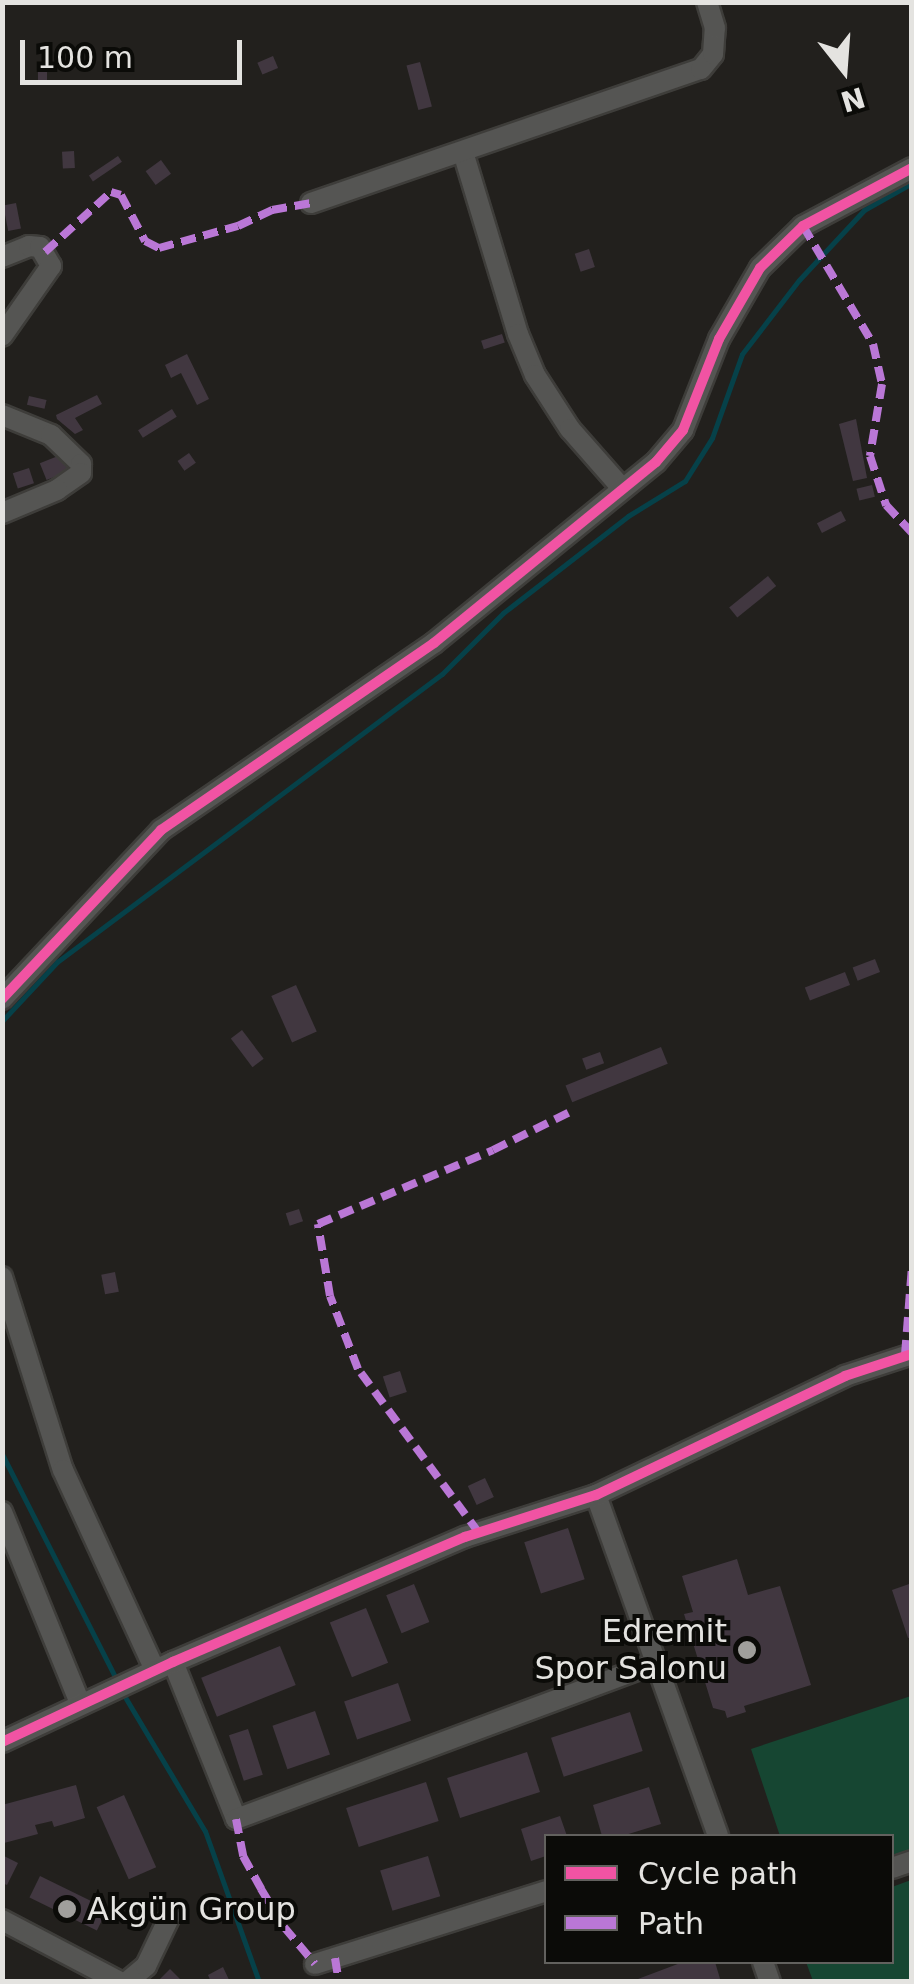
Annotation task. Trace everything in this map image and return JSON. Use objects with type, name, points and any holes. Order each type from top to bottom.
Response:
[{"type":"street","points":[[311,203],[701,69],[713,54],[715,28],[707,2]]},
{"type":"street","points":[[463,152],[518,334],[535,374],[570,430],[621,487]]},
{"type":"street","points":[[2,999],[161,830],[434,643],[656,462],[683,430],[719,339],[760,268],[803,226],[912,168]]},
{"type":"street","points":[[2,257],[29,246],[40,247],[51,266],[2,336]]},
{"type":"street","points":[[2,415],[51,435],[81,464],[81,473],[57,490],[2,513]]},
{"type":"street","points":[[2,1277],[58,1455],[236,1819],[656,1663]]},
{"type":"street","points":[[2,1742],[80,1703],[465,1537],[596,1495],[845,1376],[912,1354]]},
{"type":"street","points":[[596,1495],[716,1834]]},
{"type":"street","points":[[2,1512],[80,1703]]},
{"type":"street","points":[[316,1964],[544,1892]]},
{"type":"street","points":[[2,1920],[123,1982],[146,1966],[170,1916]]},
{"type":"green space","points":[[911,1696],[911,1852],[894,1858],[894,1834],[779,1834],[751,1749]]},
{"type":"green space","points":[[911,1880],[911,1981],[813,1981],[807,1964],[894,1964],[894,1886]]},
{"type":"building","points":[[273,56],[278,68],[262,75],[257,63]]},
{"type":"building","points":[[420,62],[432,106],[418,110],[406,66]]},
{"type":"building","points":[[38,63],[47,63],[47,82],[38,82]]},
{"type":"building","points":[[74,151],[75,168],[63,169],[62,152]]},
{"type":"building","points":[[118,156],[122,162],[93,181],[89,176]]},
{"type":"building","points":[[161,160],[171,174],[156,185],[146,171]]},
{"type":"building","points":[[16,203],[21,229],[8,231],[3,205]]},
{"type":"building","points":[[589,249],[595,267],[581,272],[575,254]]},
{"type":"building","points":[[502,334],[505,343],[484,349],[481,341]]},
{"type":"building","points":[[187,354],[209,399],[197,405],[181,373],[171,378],[165,365]]},
{"type":"building","points":[[97,395],[102,404],[75,418],[83,430],[75,434],[57,419],[56,415]]},
{"type":"building","points":[[29,396],[47,400],[45,409],[27,405]]},
{"type":"building","points":[[172,409],[177,417],[143,438],[138,430]]},
{"type":"building","points":[[856,419],[867,478],[853,481],[839,424]]},
{"type":"building","points":[[189,453],[196,463],[184,471],[178,461]]},
{"type":"building","points":[[63,454],[70,471],[47,480],[40,463]]},
{"type":"building","points":[[29,468],[34,483],[18,488],[13,473]]},
{"type":"building","points":[[872,485],[875,497],[859,501],[856,489]]},
{"type":"building","points":[[841,511],[846,521],[822,533],[817,523]]},
{"type":"building","points":[[768,576],[776,586],[737,618],[729,607]]},
{"type":"building","points":[[875,959],[880,972],[858,981],[853,968]]},
{"type":"building","points":[[845,972],[850,985],[810,1000],[805,987]]},
{"type":"building","points":[[296,985],[317,1032],[292,1043],[271,996]]},
{"type":"building","points":[[242,1030],[264,1059],[252,1067],[231,1038]]},
{"type":"building","points":[[661,1047],[668,1064],[572,1102],[566,1086]]},
{"type":"building","points":[[600,1052],[604,1063],[586,1070],[582,1058]]},
{"type":"building","points":[[299,1209],[303,1221],[290,1226],[286,1213]]},
{"type":"building","points":[[115,1272],[119,1292],[105,1294],[101,1275]]},
{"type":"building","points":[[400,1371],[407,1392],[390,1397],[383,1377]]},
{"type":"building","points":[[485,1478],[494,1497],[477,1505],[468,1486]]},
{"type":"building","points":[[568,1528],[585,1579],[541,1594],[524,1542]]},
{"type":"building","name":"Edremit Spor Salonu","points":[[737,1559],[748,1595],[780,1586],[811,1685],[744,1706],[746,1712],[727,1718],[725,1711],[713,1708],[684,1614],[693,1612],[682,1576]]},
{"type":"building","points":[[912,1583],[912,1637],[908,1638],[892,1590]]},
{"type":"building","points":[[414,1584],[429,1622],[402,1633],[386,1595]]},
{"type":"building","points":[[366,1608],[388,1663],[352,1677],[330,1623]]},
{"type":"building","points":[[280,1646],[296,1685],[217,1717],[201,1678]]},
{"type":"building","points":[[398,1683],[411,1721],[357,1739],[344,1702]]},
{"type":"building","points":[[315,1711],[330,1754],[287,1769],[272,1726]]},
{"type":"building","points":[[630,1712],[643,1751],[564,1777],[551,1738]]},
{"type":"building","points":[[248,1729],[263,1775],[244,1781],[229,1735]]},
{"type":"building","points":[[527,1752],[540,1792],[460,1818],[447,1778]]},
{"type":"building","points":[[426,1782],[439,1821],[359,1847],[346,1808]]},
{"type":"building","points":[[76,1785],[85,1818],[54,1827],[52,1821],[35,1825],[38,1834],[4,1843],[2,1805]]},
{"type":"building","points":[[649,1787],[661,1824],[628,1834],[601,1834],[593,1805]]},
{"type":"building","points":[[124,1795],[156,1867],[129,1879],[97,1807]]},
{"type":"building","points":[[560,1816],[566,1834],[544,1834],[544,1857],[531,1861],[521,1829]]},
{"type":"building","points":[[2,1855],[18,1863],[7,1885],[2,1883]]},
{"type":"building","points":[[428,1856],[440,1896],[392,1911],[380,1871]]},
{"type":"building","points":[[40,1876],[107,1909],[97,1930],[29,1898]]},
{"type":"building","points":[[678,1964],[716,1964],[721,1982],[630,1982]]},
{"type":"building","points":[[223,1967],[230,1982],[211,1982],[208,1975]]},
{"type":"building","points":[[170,1969],[183,1982],[157,1982]]},
{"type":"waterway","points":[[2,1021],[57,962],[442,674],[503,613],[628,516],[685,481],[712,438],[742,354],[799,280],[864,210],[912,183]]},
{"type":"waterway","points":[[2,1454],[114,1675]]},
{"type":"waterway","points":[[125,1697],[205,1831],[259,1982]]},
{"type":"marked path","points":[[45,252],[111,192],[121,195],[145,241],[159,248],[238,226],[272,210],[311,203]]},
{"type":"marked path","points":[[803,226],[873,344],[882,384],[870,456],[886,505],[912,533]]},
{"type":"marked path","points":[[479,1533],[358,1369],[330,1296],[318,1224],[493,1150],[574,1110]]},
{"type":"marked path","points":[[905,1355],[912,1267]]},
{"type":"marked path","points":[[236,1819],[243,1856],[284,1927],[315,1964]]},
{"type":"marked path","points":[[335,1958],[339,1982]]},
{"type":"cycle path","points":[[2,999],[161,830],[434,643],[656,462],[683,430],[719,339],[760,268],[803,226],[912,168]]},
{"type":"cycle path","points":[[2,1742],[173,1662],[465,1537],[596,1495],[845,1376],[912,1354]]},
{"type":"place","name":"Edremit Spor Salonu","points":[[747,1650]]},
{"type":"place","name":"Akgün Group","points":[[67,1909]]}]
